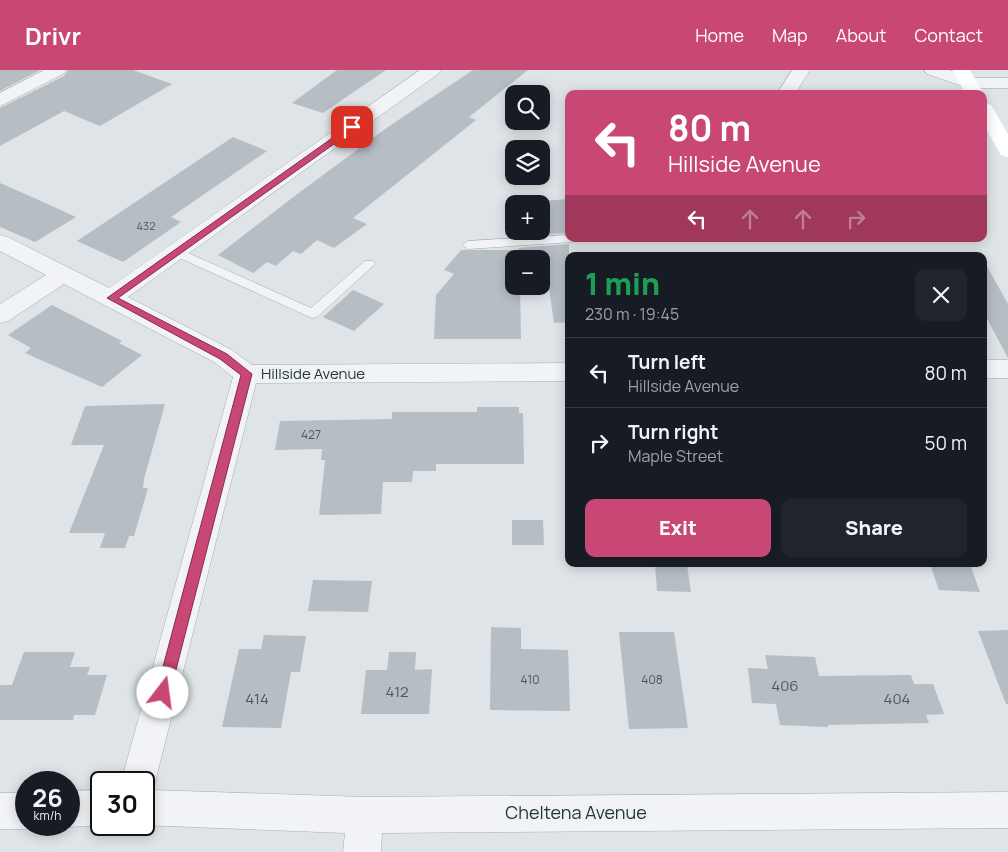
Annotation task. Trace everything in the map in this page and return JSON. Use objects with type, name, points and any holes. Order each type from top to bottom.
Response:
[{"type":"street","points":[[0,100],[57,70]]},
{"type":"street","points":[[111,298],[432,70]]},
{"type":"street","points":[[788,90],[801,70]]},
{"type":"street","points":[[933,70],[968,82],[1008,83]]},
{"type":"street","points":[[987,114],[1008,151]]},
{"type":"street","name":"Hillside Avenue","points":[[0,242],[223,356],[246,374],[565,372]]},
{"type":"street","points":[[0,315],[63,274]]},
{"type":"street","points":[[987,369],[1008,369]]},
{"type":"street","points":[[142,771],[246,374]]},
{"type":"street","name":"Cheltena Avenue","points":[[155,808],[364,815],[1008,810]]},
{"type":"street","points":[[0,811],[15,811]]},
{"type":"street","points":[[362,852],[364,815]]},
{"type":"lane","points":[[468,246],[565,239]]},
{"type":"lane","points":[[177,252],[312,314],[368,264]]},
{"type":"building","points":[[0,70],[40,70],[0,91]]},
{"type":"building","points":[[68,70],[133,70],[172,84],[100,126],[64,111],[0,146],[0,108],[64,76]]},
{"type":"building","points":[[337,70],[386,70],[323,113],[292,103]]},
{"type":"building","points":[[473,70],[528,70],[509,85],[505,85],[505,88],[469,117],[476,120],[353,218],[367,224],[334,248],[317,240],[301,254],[293,251],[276,266],[267,262],[253,273],[218,255],[296,195],[388,127]]},
{"type":"building","points":[[233,137],[267,151],[171,217],[181,222],[123,262],[77,241]]},
{"type":"building","points":[[0,183],[76,217],[35,242],[0,227]]},
{"type":"building","points":[[565,199],[565,233],[550,234],[550,200]]},
{"type":"building","points":[[569,244],[569,252],[565,252],[565,322],[554,323],[550,295],[550,250],[519,250],[518,248]]},
{"type":"building","points":[[461,250],[505,250],[505,295],[520,295],[521,339],[434,339],[436,295],[454,274],[444,270]]},
{"type":"building","points":[[987,266],[1008,304],[1008,358],[987,319]]},
{"type":"building","points":[[353,290],[384,304],[354,331],[323,317]]},
{"type":"building","points":[[52,305],[122,341],[119,343],[142,355],[102,387],[25,353],[31,348],[8,335]]},
{"type":"building","points":[[165,404],[144,479],[143,488],[148,488],[134,536],[129,536],[125,548],[100,548],[105,533],[69,533],[104,445],[71,445],[85,406]]},
{"type":"building","points":[[477,407],[519,407],[519,413],[523,413],[524,464],[436,464],[436,471],[413,471],[412,482],[383,482],[381,514],[319,515],[325,460],[321,460],[322,449],[275,450],[280,421],[392,419],[392,412],[477,412]]},
{"type":"building","points":[[512,520],[543,520],[544,545],[512,545]]},
{"type":"building","points":[[655,567],[687,567],[691,592],[657,591]]},
{"type":"building","points":[[931,567],[971,567],[980,592],[939,590]]},
{"type":"building","points":[[313,580],[372,581],[368,612],[308,611]]},
{"type":"building","points":[[491,627],[521,628],[521,649],[568,650],[570,711],[490,710]]},
{"type":"building","points":[[1008,630],[1008,704],[1006,704],[978,631]]},
{"type":"building","points":[[619,632],[674,632],[688,728],[629,729]]},
{"type":"building","points":[[264,635],[306,636],[300,672],[291,672],[281,728],[222,727],[239,649],[261,649]]},
{"type":"building","points":[[24,652],[75,652],[70,667],[90,667],[87,675],[107,675],[95,715],[74,715],[73,720],[0,720],[0,685],[12,685]]},
{"type":"building","points":[[389,652],[416,652],[415,670],[432,669],[429,714],[361,714],[366,670],[387,670]]},
{"type":"building","points":[[765,655],[815,657],[819,676],[911,675],[914,684],[933,684],[944,714],[926,715],[929,723],[828,725],[828,727],[780,725],[776,704],[752,703],[748,668],[768,669]]},
{"type":"route","points":[[163,693],[246,374],[223,356],[111,298],[352,127]]}]
